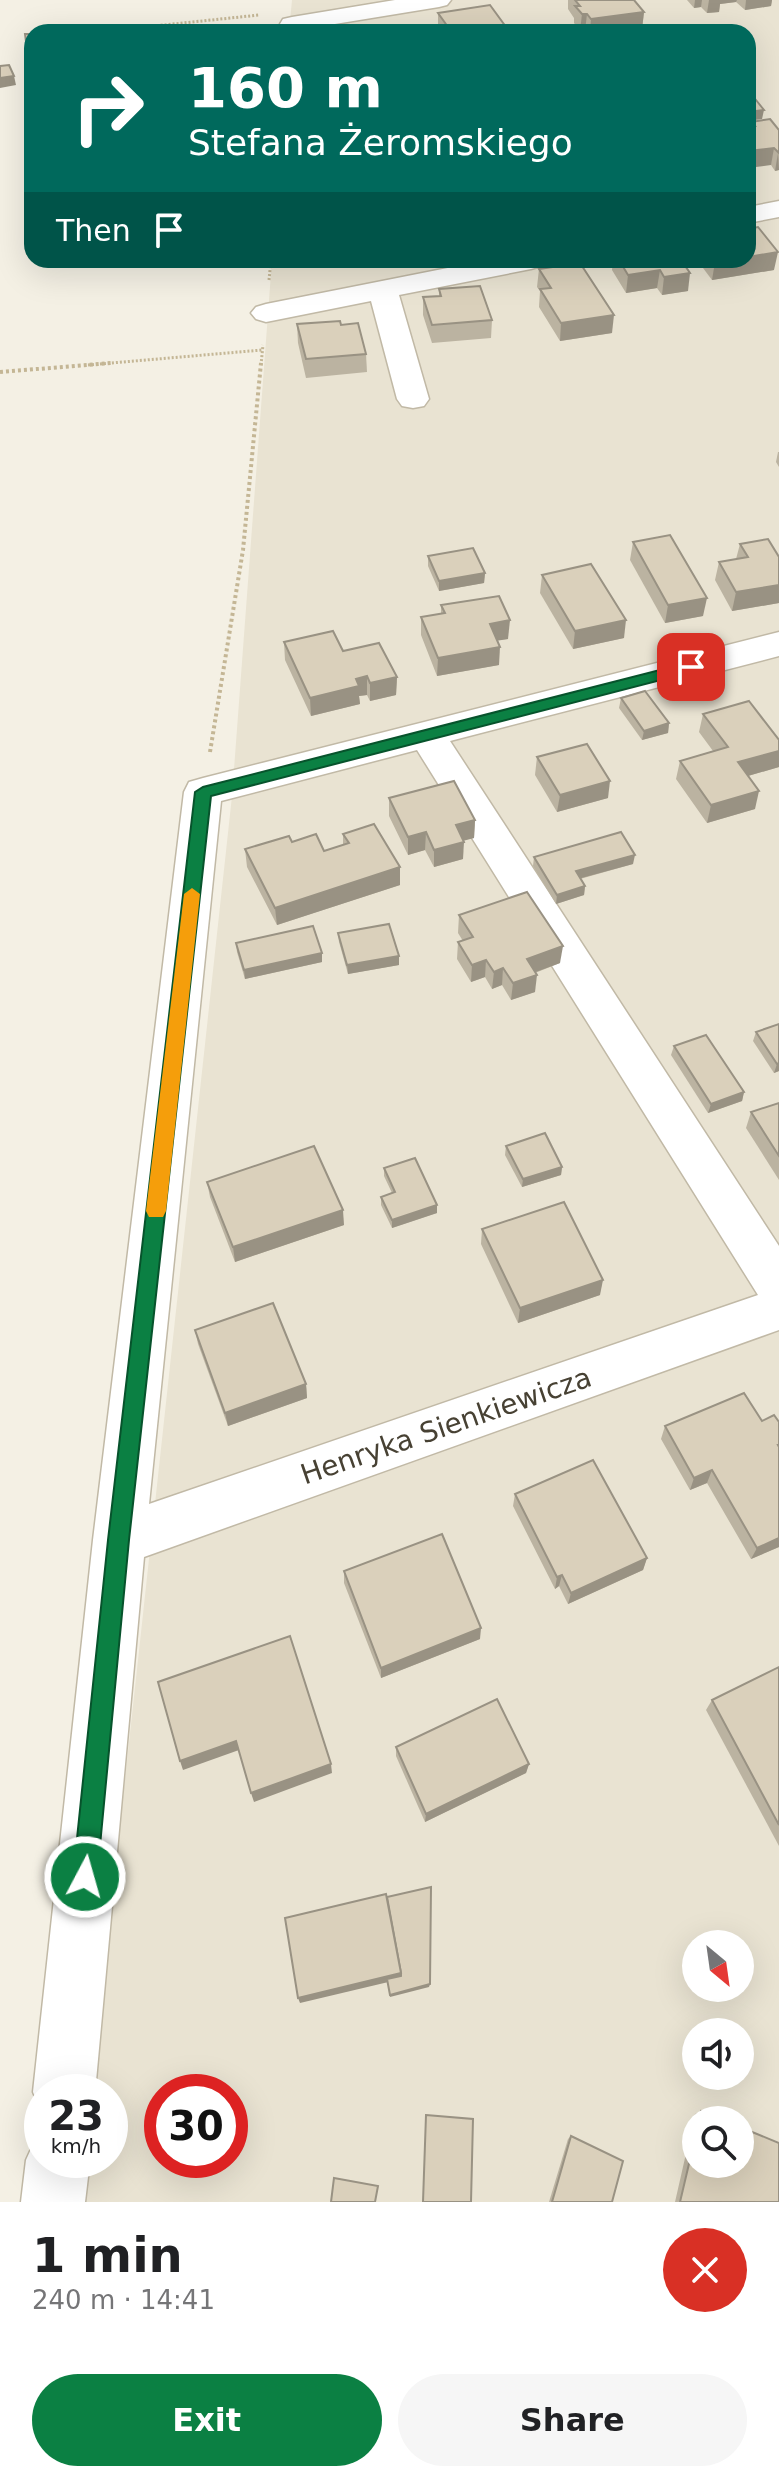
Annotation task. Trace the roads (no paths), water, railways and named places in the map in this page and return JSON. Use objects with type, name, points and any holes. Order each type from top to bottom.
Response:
[{"type":"street","points":[[292,24],[439,0]]},
{"type":"street","points":[[756,213],[779,209]]},
{"type":"street","points":[[266,313],[492,268]]},
{"type":"street","points":[[383,290],[413,399]]},
{"type":"street","points":[[66,2074],[119,1540],[203,792],[779,644]]},
{"type":"street","points":[[426,734],[778,1306]]},
{"type":"street","name":"Henryka Sienkiewicza","points":[[119,1540],[778,1306]]},
{"type":"street","points":[[53,2202],[56,2178]]}]
